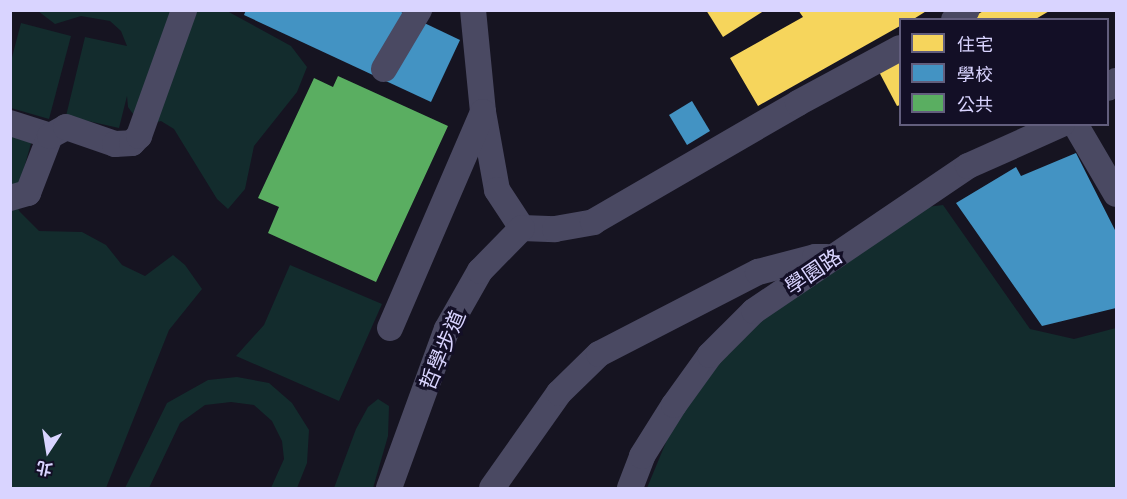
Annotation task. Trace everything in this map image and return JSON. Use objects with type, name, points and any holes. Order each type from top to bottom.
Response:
[{"type":"street","points":[[10,198],[28,193],[50,135],[66,127],[99,141],[132,143],[144,125],[184,10]]},
{"type":"street","points":[[384,69],[419,10]]},
{"type":"street","points":[[473,10],[483,112],[497,190],[522,228],[555,229],[593,222],[798,103],[899,49]]},
{"type":"street","points":[[390,328],[483,112]]},
{"type":"street","points":[[10,123],[50,135]]},
{"type":"street","name":"學園路","points":[[630,489],[642,456],[710,355],[754,311],[968,166],[1058,126]]},
{"type":"street","points":[[1076,126],[1116,194]]},
{"type":"street","name":"哲學步道","points":[[389,489],[447,329],[480,271],[522,228]]},
{"type":"street","points":[[492,489],[559,393],[599,354],[758,272],[815,256],[833,258]]},
{"type":"green space","points":[[38,11],[227,11],[291,46],[307,67],[297,92],[254,146],[245,189],[228,209],[217,199],[174,129],[161,121],[148,125],[136,118],[128,107],[127,96],[119,128],[66,116],[85,37],[127,46],[121,31],[110,21],[81,16],[55,24]]},
{"type":"green space","points":[[21,23],[71,36],[49,119],[11,108],[11,61]]},
{"type":"green space","points":[[10,130],[33,136],[18,190],[11,188]]},
{"type":"green space","points":[[10,195],[20,212],[39,231],[82,232],[106,245],[122,265],[145,276],[173,255],[185,265],[202,289],[169,330],[106,488],[11,488]]},
{"type":"green space","points":[[943,205],[1030,329],[1074,339],[1116,328],[1116,488],[647,488],[671,430],[746,326],[911,209]]},
{"type":"green space","points":[[290,265],[382,304],[339,401],[236,356],[264,325]]},
{"type":"green space","points":[[237,377],[269,383],[292,403],[309,430],[307,463],[297,488],[271,488],[284,459],[282,441],[272,421],[254,405],[231,402],[205,405],[180,423],[149,488],[125,488],[167,403],[208,380]]},
{"type":"green space","points":[[378,399],[389,406],[388,436],[373,488],[334,488],[356,429],[368,407]]},
{"type":"building: 住宅","points":[[706,10],[765,10],[723,37]]},
{"type":"building: 住宅","points":[[798,10],[928,10],[915,18],[899,18],[899,27],[758,106],[730,58],[803,17]]},
{"type":"building: 住宅","points":[[985,10],[1051,10],[1037,18],[971,18]]},
{"type":"building: 住宅","points":[[899,57],[899,105],[897,106],[877,68]]},
{"type":"building: 學校","points":[[246,10],[397,10],[460,40],[431,102],[244,15]]},
{"type":"building: 學校","points":[[692,101],[710,131],[687,145],[669,115]]},
{"type":"building: 學校","points":[[1076,153],[1116,232],[1116,308],[1042,326],[956,203],[1016,167],[1021,176]]},
{"type":"building: 公共","points":[[338,76],[448,126],[376,282],[268,233],[279,207],[258,198],[314,78],[333,87]]}]
